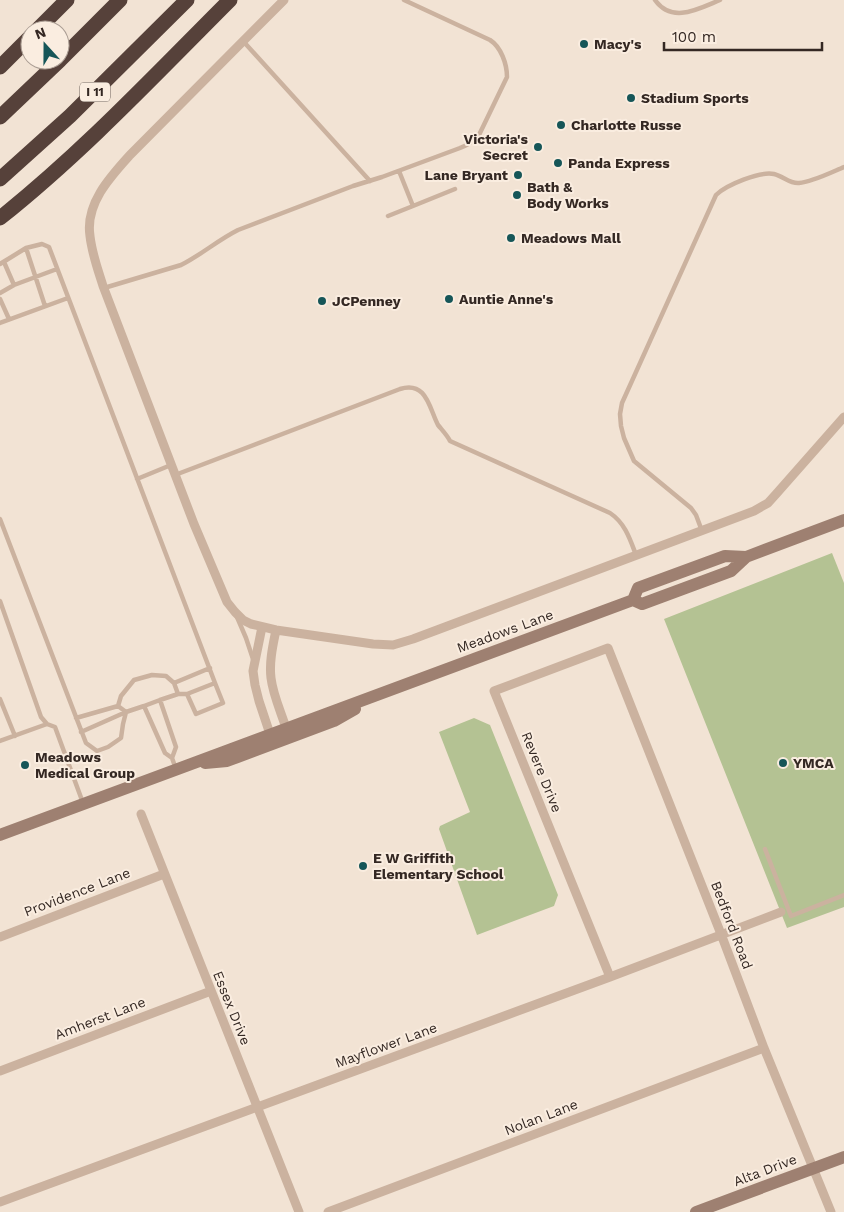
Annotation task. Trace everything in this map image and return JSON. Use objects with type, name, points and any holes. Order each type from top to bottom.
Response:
[{"type":"highway","points":[[47,20],[67,0]]},
{"type":"highway","points":[[70,50],[120,0]]},
{"type":"highway","name":"I 11","points":[[0,179],[63,123],[187,0]]},
{"type":"highway","points":[[0,218],[61,166],[96,133],[230,0]]},
{"type":"highway","points":[[0,67],[20,47]]},
{"type":"highway","points":[[0,117],[49,70]]},
{"type":"street","points":[[284,0],[130,155],[104,186],[94,204],[89,226],[93,256],[104,288],[175,475],[227,602],[243,620],[251,624],[276,630],[373,644],[400,643],[754,511],[768,503],[842,422]]},
{"type":"street","name":"Meadows Lane","points":[[0,835],[83,804],[178,764],[270,734],[633,600],[642,604],[722,575],[731,571],[746,557],[844,520]]},
{"type":"street","points":[[262,627],[253,670],[255,685],[270,734]]},
{"type":"street","points":[[276,630],[271,676],[274,693],[286,728]]},
{"type":"street","name":"Bedford Road","points":[[608,648],[764,1048],[831,1212]]},
{"type":"street","name":"Revere Drive","points":[[608,648],[494,691],[610,977]]},
{"type":"street","name":"Meadows Lane","points":[[178,764],[227,761],[334,721],[389,690]]},
{"type":"street","name":"Essex Drive","points":[[141,814],[299,1212]]},
{"type":"street","name":"Providence Lane","points":[[0,936],[164,874]]},
{"type":"street","name":"Mayflower Lane","points":[[0,1202],[610,977],[785,910]]},
{"type":"street","name":"Amherst Lane","points":[[0,1071],[211,991]]},
{"type":"street","name":"Nolan Lane","points":[[328,1212],[764,1048]]},
{"type":"street","name":"Alta Drive","points":[[696,1212],[844,1157]]},
{"type":"lane","points":[[104,288],[181,265],[238,230],[353,186],[399,171],[470,144],[475,140],[507,77],[507,70],[501,53],[496,44],[404,0]]},
{"type":"lane","points":[[655,0],[665,10],[676,13],[690,11],[720,0]]},
{"type":"lane","points":[[243,41],[370,181]]},
{"type":"lane","points":[[702,531],[696,515],[690,508],[634,461],[620,426],[622,403],[716,195],[731,185],[762,174],[772,173],[792,182],[801,183],[844,167]]},
{"type":"lane","points":[[399,171],[414,206]]},
{"type":"lane","points":[[388,216],[455,189]]},
{"type":"lane","points":[[14,285],[2,263],[26,248],[42,244],[48,247],[223,703],[196,714],[187,694]]},
{"type":"lane","points":[[26,248],[45,306]]},
{"type":"lane","points":[[0,293],[14,285],[57,269]]},
{"type":"lane","points":[[0,323],[68,298]]},
{"type":"lane","points":[[0,299],[8,319]]},
{"type":"lane","points":[[175,475],[408,387],[420,392],[427,399],[438,425],[450,441],[610,513],[622,524],[636,555]]},
{"type":"lane","points":[[138,479],[171,464]]},
{"type":"lane","points":[[0,519],[86,743],[97,751],[108,747],[121,738],[122,724],[126,712]]},
{"type":"lane","points":[[0,601],[42,717],[47,724],[55,727],[83,804]]},
{"type":"lane","points":[[234,612],[246,638],[254,663]]},
{"type":"lane","points":[[174,683],[210,668]]},
{"type":"lane","points":[[118,706],[121,696],[134,680],[152,675],[166,676],[174,683],[178,694]]},
{"type":"lane","points":[[82,732],[126,712],[178,694],[187,694],[215,682]]},
{"type":"lane","points":[[0,699],[15,736]]},
{"type":"lane","points":[[160,700],[176,747],[178,764]]},
{"type":"lane","points":[[76,718],[118,706]]},
{"type":"lane","points":[[118,706],[126,712]]},
{"type":"lane","points":[[144,706],[165,753],[178,764]]},
{"type":"lane","points":[[0,741],[47,724]]},
{"type":"lane","points":[[765,849],[785,910],[792,916],[844,895]]},
{"type":"green space","name":"YMCA","points":[[832,553],[844,583],[844,907],[787,928],[664,619]]},
{"type":"green space","points":[[474,718],[490,725],[558,895],[554,906],[477,935],[439,829],[440,826],[470,812],[439,732]]},
{"type":"place","name":"Macy's","points":[[584,44]]},
{"type":"place","name":"Stadium Sports","points":[[631,98]]},
{"type":"place","name":"Charlotte Russe","points":[[561,125]]},
{"type":"place","name":"Victoria's Secret","points":[[538,147]]},
{"type":"place","name":"Panda Express","points":[[558,163]]},
{"type":"place","name":"Lane Bryant","points":[[518,175]]},
{"type":"place","name":"Bath & Body Works","points":[[517,195]]},
{"type":"place","name":"Meadows Mall","points":[[511,238]]},
{"type":"place","name":"Auntie Anne's","points":[[449,299]]},
{"type":"place","name":"JCPenney","points":[[322,301]]},
{"type":"place","name":"YMCA","points":[[783,763]]},
{"type":"place","name":"Meadows Medical Group","points":[[25,765]]},
{"type":"place","name":"E W Griffith Elementary School","points":[[363,866]]}]
